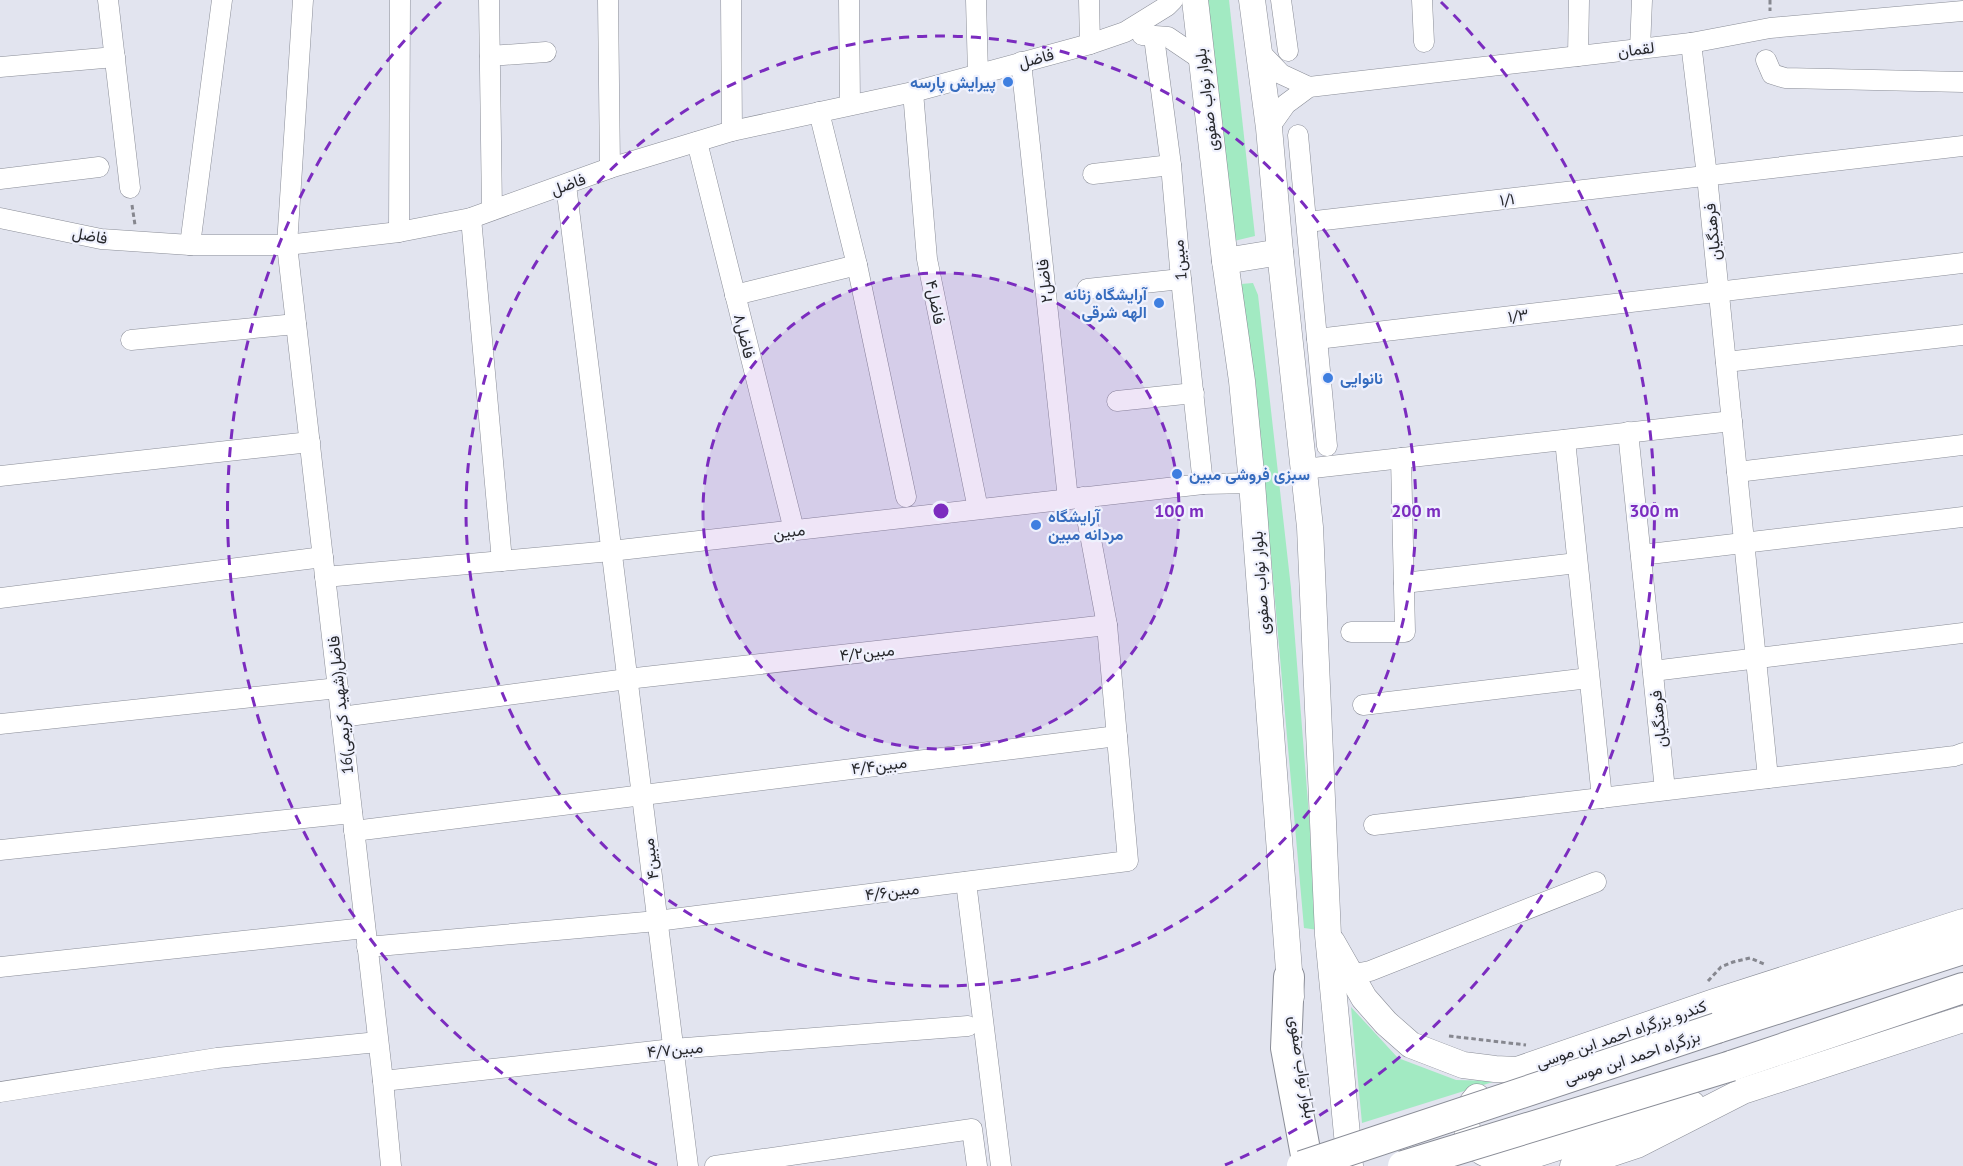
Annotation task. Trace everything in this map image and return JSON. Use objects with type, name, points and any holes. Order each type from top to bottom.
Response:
[{"type":"highway","name":"بزرگراه احمد ابن موسی","points":[[1302,1166],[1963,949]]},
{"type":"highway","points":[[1289,977],[1286,1048],[1308,1166]]},
{"type":"highway","points":[[1403,1166],[1737,1079],[1963,988]]},
{"type":"main road","name":"بلوار نواب صفوی","points":[[1195,0],[1225,261],[1242,381],[1252,483],[1289,977],[1304,1089],[1322,1166]]},
{"type":"main road","name":"بلوار نواب صفوی","points":[[1252,0],[1269,128],[1310,527],[1328,935],[1350,1166]]},
{"type":"main road","points":[[1225,261],[1280,252]]},
{"type":"main road","name":"کندرو بزرگراه احمد ابن موسی","points":[[1328,935],[1364,998],[1386,1023],[1411,1045],[1463,1065],[1517,1070],[1713,1002],[1963,922]]},
{"type":"main road","points":[[1517,1070],[1480,1094],[1470,1104],[1465,1117],[1469,1136],[1479,1150],[1500,1160],[1518,1160],[1681,1106],[1737,1079],[1963,1019]]},
{"type":"main road","points":[[1573,1166],[1637,1144],[1737,1079]]},
{"type":"street","points":[[108,0],[130,188]]},
{"type":"street","points":[[190,245],[222,0]]},
{"type":"street","name":"16فاضل(شهید کریمی)","points":[[303,0],[287,245],[391,1166]]},
{"type":"street","points":[[399,232],[400,0]]},
{"type":"street","points":[[489,0],[492,210]]},
{"type":"street","points":[[608,0],[610,168]]},
{"type":"street","points":[[731,0],[732,131]]},
{"type":"street","points":[[849,0],[850,105]]},
{"type":"street","points":[[976,0],[978,74]]},
{"type":"street","points":[[1089,0],[1090,44]]},
{"type":"street","name":"فاضل","points":[[0,218],[101,238],[190,245],[287,245],[399,232],[471,218],[610,168],[732,131],[913,92],[1090,44],[1125,32],[1153,7],[1173,0]]},
{"type":"street","points":[[1281,0],[1288,51]]},
{"type":"street","points":[[1422,0],[1424,42]]},
{"type":"street","points":[[1578,56],[1579,0]]},
{"type":"street","points":[[1640,49],[1641,0]]},
{"type":"street","name":"لقمان","points":[[1309,87],[1691,43],[1770,28],[1963,10]]},
{"type":"street","name":"فاضل","points":[[1125,32],[1168,37],[1202,60]]},
{"type":"street","name":"1مبین","points":[[1154,37],[1171,165],[1203,484]]},
{"type":"street","name":"فرهنگیان","points":[[1691,43],[1707,176],[1768,778]]},
{"type":"street","points":[[1258,50],[1281,74],[1309,87]]},
{"type":"street","points":[[490,56],[546,52]]},
{"type":"street","points":[[0,67],[115,57]]},
{"type":"street","points":[[1766,60],[1772,74],[1785,78],[1963,82]]},
{"type":"street","name":"۲فاضل","points":[[1021,62],[1075,498],[1107,625],[1128,861]]},
{"type":"street","points":[[1269,128],[1286,104],[1309,87]]},
{"type":"street","name":"۴فاضل","points":[[913,92],[927,259],[978,509]]},
{"type":"street","points":[[819,112],[857,265],[906,497]]},
{"type":"street","points":[[1298,135],[1327,446]]},
{"type":"street","name":"۸فاضل","points":[[697,142],[794,530]]},
{"type":"street","name":"۱/۱","points":[[1307,222],[1963,146]]},
{"type":"street","points":[[1093,174],[1171,165]]},
{"type":"street","points":[[0,179],[99,167]]},
{"type":"street","name":"۴مبین","points":[[566,185],[688,1166]]},
{"type":"street","points":[[471,218],[502,561]]},
{"type":"street","name":"۱/۳","points":[[1317,339],[1963,263]]},
{"type":"street","points":[[735,295],[857,265]]},
{"type":"street","points":[[1087,289],[1181,279]]},
{"type":"street","points":[[131,340],[296,324]]},
{"type":"street","points":[[1726,362],[1963,335]]},
{"type":"street","points":[[1117,401],[1194,393]]},
{"type":"street","points":[[1304,469],[1732,421]]},
{"type":"street","name":"فرهنگیان","points":[[1628,432],[1665,790]]},
{"type":"street","points":[[1564,440],[1602,798]]},
{"type":"street","points":[[0,476],[310,442]]},
{"type":"street","points":[[1737,472],[1963,445]]},
{"type":"street","points":[[1351,632],[1405,632],[1401,458]]},
{"type":"street","name":"مبین","points":[[325,578],[611,551],[1203,484],[1252,483]]},
{"type":"street","points":[[1641,555],[1963,517]]},
{"type":"street","points":[[0,598],[323,557]]},
{"type":"street","points":[[1404,584],[1577,563]]},
{"type":"street","name":"۴/۲مبین","points":[[341,717],[627,679],[1107,625]]},
{"type":"street","points":[[1653,671],[1963,633]]},
{"type":"street","points":[[1364,705],[1589,678]]},
{"type":"street","points":[[0,724],[338,688]]},
{"type":"street","name":"۴/۴مبین","points":[[0,850],[353,822],[642,795],[1117,736]]},
{"type":"street","points":[[1374,825],[1955,756],[1963,753]]},
{"type":"street","name":"۴/۶مبین","points":[[0,967],[366,938],[657,921],[1128,861]]},
{"type":"street","points":[[966,882],[1001,1166]]},
{"type":"street","points":[[1350,975],[1370,971],[1596,882]]},
{"type":"street","name":"۴/۷مبین","points":[[383,1081],[673,1049],[968,1026]]},
{"type":"street","points":[[0,1092],[217,1058],[378,1042]]},
{"type":"street","points":[[715,1166],[972,1129],[977,1166]]},
{"type":"path","points":[[130,188],[136,241]]},
{"type":"path","points":[[1707,982],[1721,967],[1733,962],[1750,958],[1765,964]]},
{"type":"path","points":[[1448,1036],[1533,1046]]},
{"type":"green space","points":[[1208,0],[1229,0],[1255,236],[1234,241]]},
{"type":"green space","points":[[1253,283],[1258,295],[1291,588],[1318,930],[1304,928],[1271,556],[1241,302],[1241,284]]},
{"type":"green space","points":[[1351,1007],[1398,1058],[1456,1080],[1496,1081],[1362,1123]]},
{"type":"place","name":"پیرایش پارسه","points":[[1008,82]]},
{"type":"place","name":"آرایشگاه زنانه الهه شرقی","points":[[1159,303]]},
{"type":"place","name":"نانوایی","points":[[1328,378]]},
{"type":"place","name":"سبزی فروشی مبین","points":[[1177,474]]},
{"type":"place","name":"آرایشگاه مردانه مبین","points":[[1036,525]]}]
